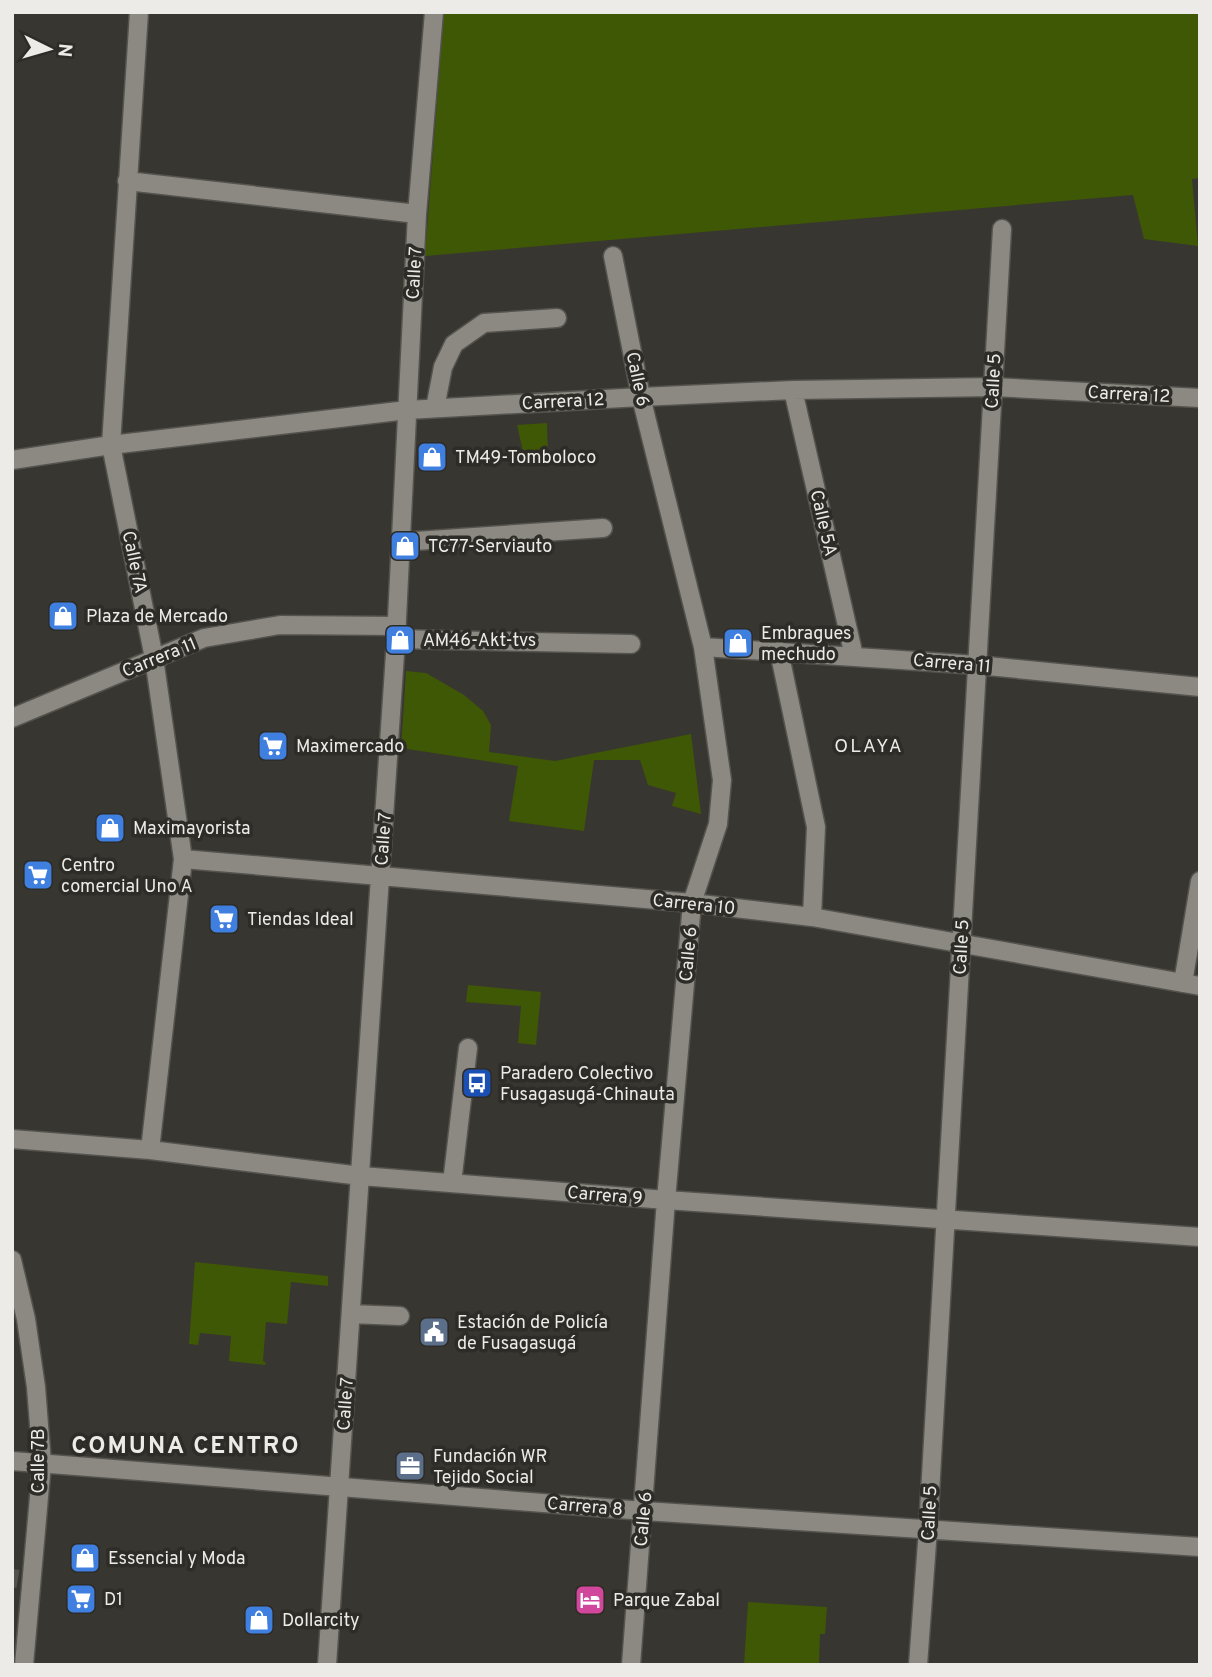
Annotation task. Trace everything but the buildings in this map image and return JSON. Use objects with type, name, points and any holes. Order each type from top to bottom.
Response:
[{"type":"street","name":"Calle 7A","points":[[139,12],[111,445],[154,658],[183,859],[149,1150]]},
{"type":"street","name":"Calle 7","points":[[327,1665],[362,1176],[397,633],[418,214],[434,12]]},
{"type":"street","points":[[127,181],[418,214]]},
{"type":"street","name":"Calle 5","points":[[918,1665],[1002,229]]},
{"type":"street","name":"Calle 6","points":[[613,256],[641,397],[703,647],[722,780],[718,824],[692,903],[666,1200],[631,1665]]},
{"type":"street","points":[[435,408],[443,367],[454,344],[484,323],[557,318]]},
{"type":"street","name":"Carrera 12","points":[[12,460],[111,445],[407,410],[641,397],[793,390],[993,387],[1200,398]]},
{"type":"street","name":"Calle 5A","points":[[793,390],[854,656]]},
{"type":"street","points":[[401,542],[603,528]]},
{"type":"street","name":"Carrera 11","points":[[12,718],[204,638],[280,625],[631,644]]},
{"type":"street","name":"Carrera 11","points":[[703,647],[977,665],[1200,687]]},
{"type":"street","points":[[779,652],[816,827],[812,917]]},
{"type":"street","name":"Carrera 10","points":[[183,859],[692,903],[812,917],[1191,985]]},
{"type":"street","points":[[1191,985],[1200,881]]},
{"type":"street","points":[[452,1183],[468,1048]]},
{"type":"street","name":"Carrera 9","points":[[12,1139],[149,1150],[362,1176],[1200,1237]]},
{"type":"street","name":"Calle 7B","points":[[12,1260],[26,1319],[36,1387],[42,1463],[25,1580],[24,1665]]},
{"type":"street","points":[[352,1314],[400,1316]]},
{"type":"street","name":"Carrera 8","points":[[12,1461],[644,1511],[1200,1547]]},
{"type":"green space","points":[[444,12],[1200,12],[1200,178],[1192,179],[1198,246],[1144,239],[1133,195],[425,256]]},
{"type":"green space","points":[[547,423],[548,456],[524,456],[517,425]]},
{"type":"green space","points":[[406,671],[426,673],[464,695],[483,711],[491,725],[489,752],[555,761],[691,734],[701,814],[672,806],[676,793],[648,785],[640,760],[594,760],[584,831],[509,821],[518,766],[401,748]]},
{"type":"green space","points":[[468,985],[541,992],[536,1045],[518,1043],[521,1006],[466,1002]]},
{"type":"green space","points":[[195,1262],[328,1276],[328,1286],[291,1282],[287,1324],[266,1322],[263,1361],[266,1365],[229,1361],[231,1336],[200,1333],[198,1345],[189,1344]]},
{"type":"green space","points":[[748,1602],[827,1607],[825,1634],[820,1634],[819,1665],[744,1665]]},
{"type":"tunnel","points":[[12,1578],[18,1579]]},
{"type":"place","name":"TM49-Tomboloco","points":[[432,457]]},
{"type":"place","name":"TC77-Serviauto","points":[[405,546]]},
{"type":"place","name":"Plaza de Mercado","points":[[63,616]]},
{"type":"place","name":"AM46-Akt-tvs","points":[[400,640]]},
{"type":"place","name":"Embragues mechudo","points":[[738,643]]},
{"type":"place","name":"Maximercado","points":[[273,746]]},
{"type":"place","name":"Maximayorista","points":[[110,828]]},
{"type":"place","name":"Centro comercial Uno A","points":[[38,875]]},
{"type":"place","name":"Tiendas Ideal","points":[[224,919]]},
{"type":"place","name":"Paradero Colectivo Fusagasugá-Chinauta","points":[[477,1083]]},
{"type":"place","name":"Estación de Policía de Fusagasugá","points":[[434,1332]]},
{"type":"place","name":"Fundación WR Tejido Social","points":[[410,1466]]},
{"type":"place","name":"Essencial y Moda","points":[[85,1558]]},
{"type":"place","name":"D1","points":[[81,1599]]},
{"type":"place","name":"Parque Zabal","points":[[590,1600]]},
{"type":"place","name":"Dollarcity","points":[[259,1620]]},
{"type":"district","name":"OLAYA","points":[[869,745]]},
{"type":"district","name":"COMUNA CENTRO","points":[[186,1445]]}]
